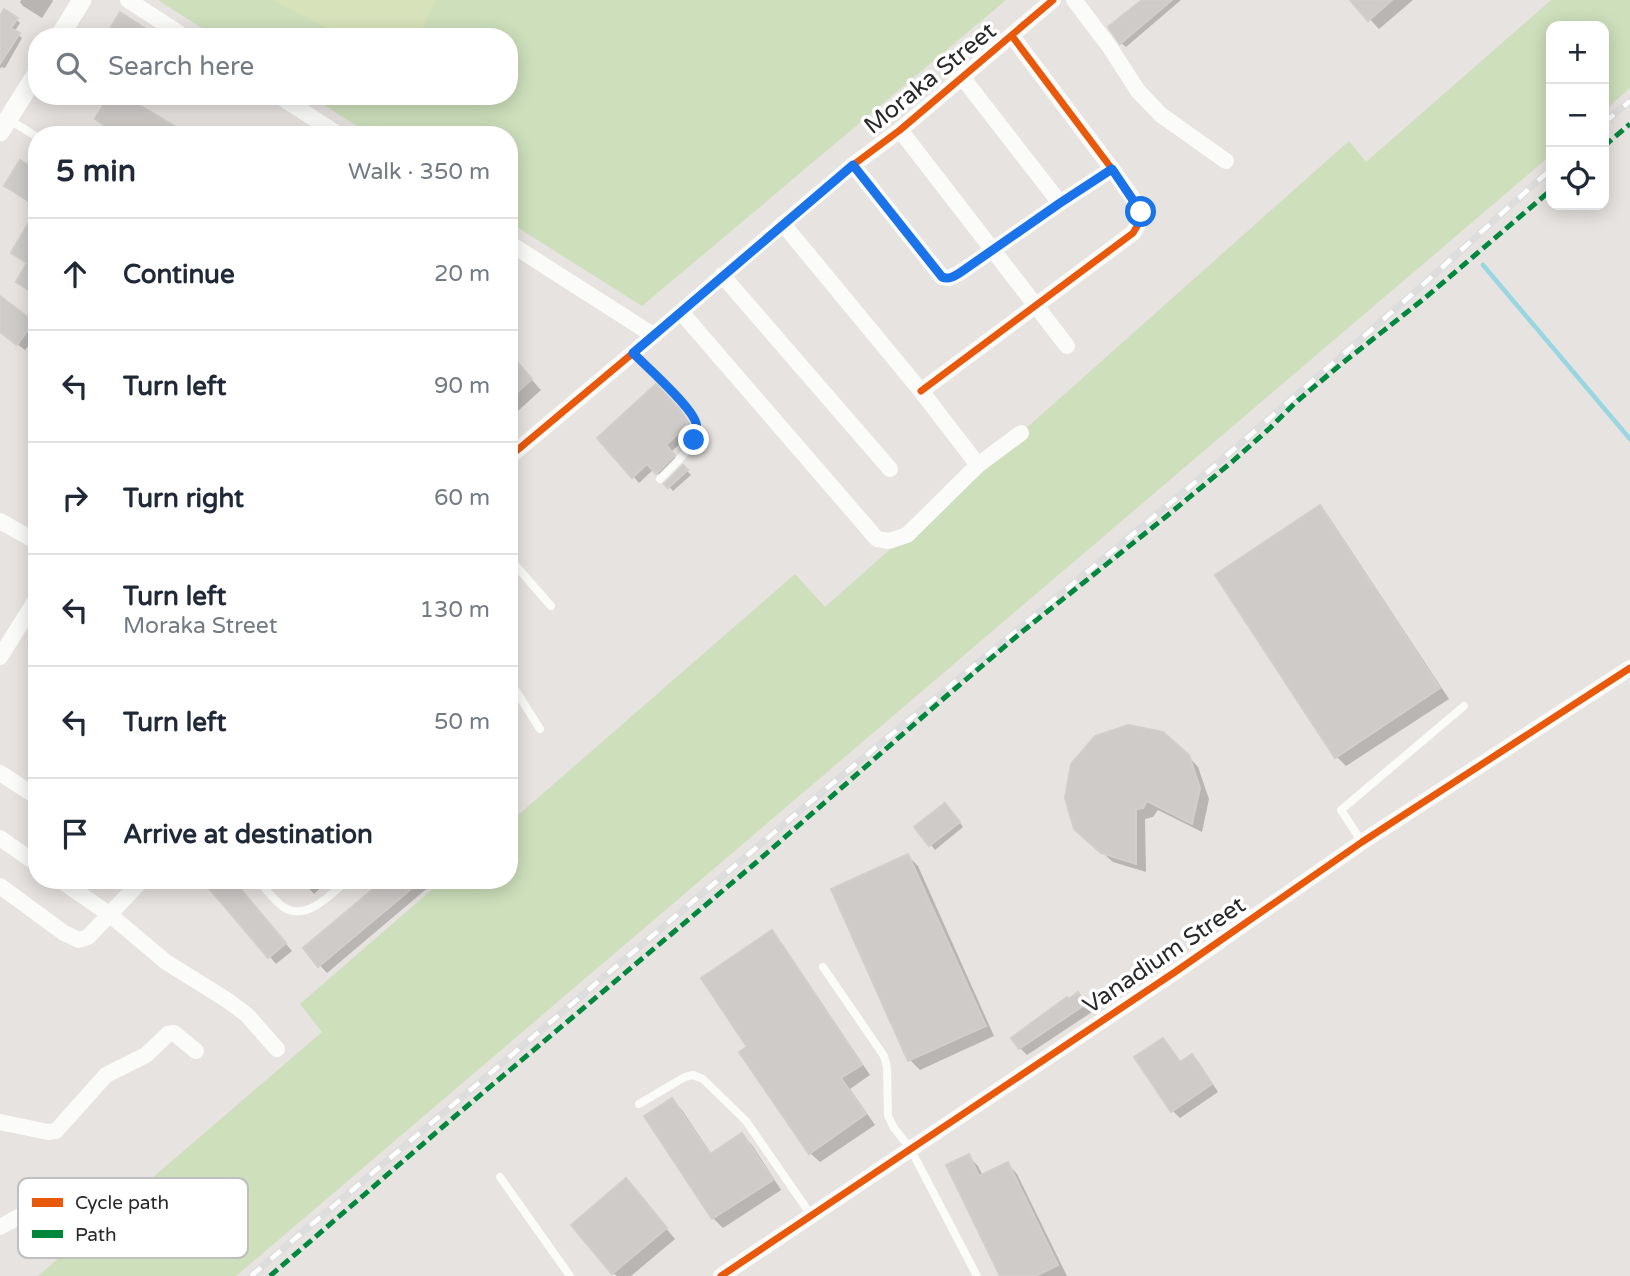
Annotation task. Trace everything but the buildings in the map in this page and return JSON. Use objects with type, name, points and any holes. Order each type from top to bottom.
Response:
[{"type":"street","points":[[65,28],[82,0]]},
{"type":"street","points":[[128,0],[172,28]]},
{"type":"street","name":"Moraka Street","points":[[518,449],[853,165],[900,130],[1054,0]]},
{"type":"street","points":[[1074,0],[1109,46],[1138,91],[1161,115],[1226,161]]},
{"type":"street","points":[[921,391],[1133,233],[1142,218],[1139,207],[1112,169],[1012,36]]},
{"type":"street","points":[[962,77],[1060,203]]},
{"type":"street","points":[[5,118],[28,86]]},
{"type":"street","points":[[293,105],[325,126]]},
{"type":"street","points":[[900,130],[1067,346]]},
{"type":"street","points":[[853,165],[942,277],[949,278],[1112,169]]},
{"type":"street","points":[[783,224],[921,391],[978,465]]},
{"type":"street","points":[[518,249],[653,335]]},
{"type":"street","points":[[722,275],[890,469]]},
{"type":"street","points":[[681,312],[877,539],[894,540],[907,535],[978,465],[1021,433]]},
{"type":"street","points":[[0,521],[28,537]]},
{"type":"street","points":[[0,657],[28,612]]},
{"type":"street","name":"Vanadium Street","points":[[721,1276],[1175,972],[1362,842],[1630,668]]},
{"type":"street","points":[[0,773],[28,791]]},
{"type":"street","points":[[0,838],[28,858]]},
{"type":"street","points":[[0,886],[79,940],[88,937],[133,889]]},
{"type":"street","points":[[73,889],[109,914],[166,962],[247,1015],[277,1049]]},
{"type":"street","points":[[0,1122],[48,1132],[56,1130],[106,1075],[146,1055],[168,1034],[174,1033],[196,1051]]},
{"type":"street","points":[[0,1227],[18,1217]]},
{"type":"lane","points":[[5,118],[28,131]]},
{"type":"lane","points":[[633,353],[685,406],[696,421],[694,440],[660,479]]},
{"type":"lane","points":[[518,568],[551,606]]},
{"type":"lane","points":[[518,694],[540,729]]},
{"type":"lane","points":[[1362,842],[1341,810],[1464,705]]},
{"type":"lane","points":[[266,889],[284,908],[307,910],[336,889]]},
{"type":"lane","points":[[823,967],[884,1056],[887,1067],[888,1116],[910,1147],[977,1276]]},
{"type":"lane","points":[[639,1104],[685,1077],[693,1075],[703,1079],[746,1121],[811,1215]]},
{"type":"lane","points":[[500,1177],[570,1276]]},
{"type":"green space","points":[[158,0],[1006,0],[642,306],[518,228],[518,126],[357,126],[324,105],[518,105],[518,28],[202,28]]},
{"type":"green space","points":[[272,0],[436,0],[423,28],[326,28]]},
{"type":"green space","points":[[1551,0],[1630,0],[1630,88],[1609,107],[1609,21],[1546,21],[1546,159],[236,1276],[38,1276],[59,1258],[248,1258],[248,1178],[152,1178],[322,1032],[300,1004],[433,889],[518,889],[518,815],[795,574],[825,607],[1349,141],[1366,162]]},
{"type":"waterway","points":[[1483,265],[1630,439]]},
{"type":"railway","points":[[1609,119],[1630,101]]},
{"type":"railway","points":[[251,1276],[809,803],[1210,470],[1546,174]]},
{"type":"marked path","points":[[1609,142],[1630,124]]},
{"type":"marked path","points":[[270,1276],[752,866],[1023,631],[1233,461],[1295,403],[1425,298],[1546,194]]},
{"type":"cycle path","points":[[518,449],[853,165],[900,130],[1053,0]]},
{"type":"cycle path","points":[[921,391],[1133,233],[1142,218],[1139,207],[1112,169],[1012,36]]},
{"type":"cycle path","points":[[721,1276],[1175,972],[1362,842],[1630,668]]},
{"type":"route","points":[[694,440],[696,421],[685,406],[633,353],[853,165],[945,278],[961,272],[1112,169],[1141,212]]}]
